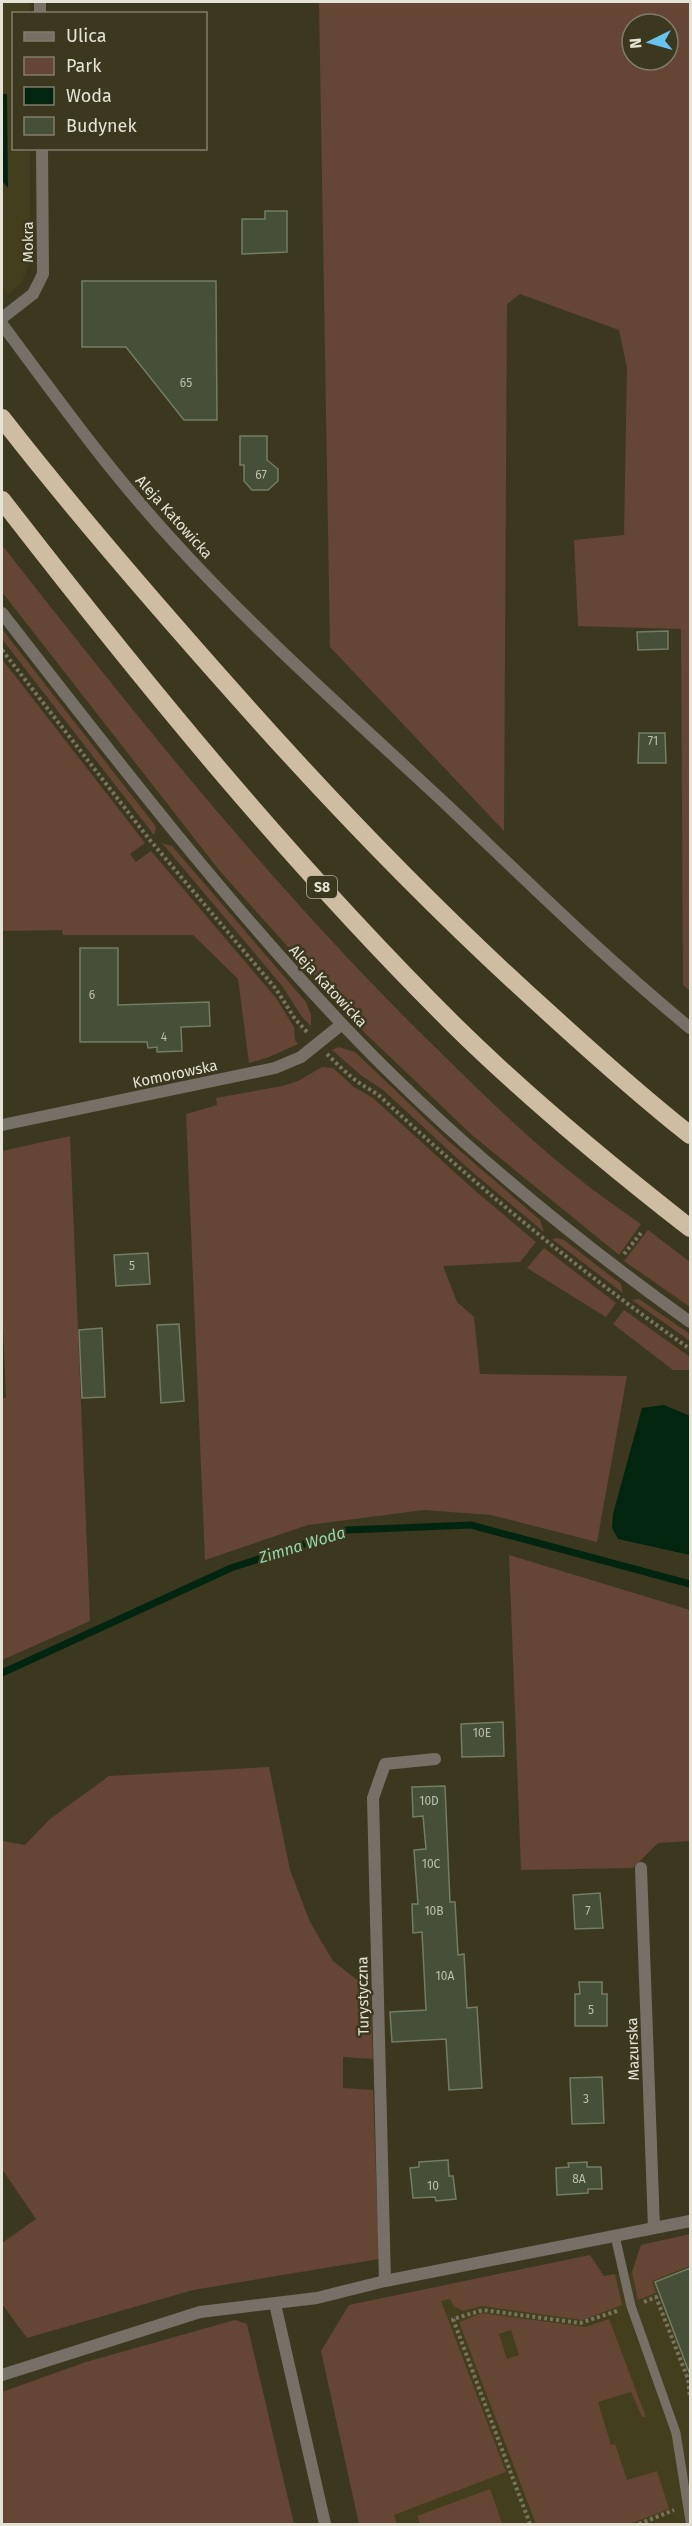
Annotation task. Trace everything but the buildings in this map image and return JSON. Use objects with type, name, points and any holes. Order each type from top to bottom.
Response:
[{"type":"highway","points":[[2,418],[173,625],[299,766],[401,874],[585,1046],[690,1135]]},
{"type":"highway","name":"S8","points":[[2,500],[129,660],[248,803],[353,921],[454,1025],[534,1100],[626,1178],[690,1228]]},
{"type":"street","name":"Mokra","points":[[2,318],[33,294],[43,274],[42,150]]},
{"type":"street","name":"Aleja Katowicka","points":[[2,324],[90,443],[177,545],[240,610],[603,952],[690,1028]]},
{"type":"street","name":"Aleja Katowicka","points":[[2,613],[211,878],[342,1024],[429,1110],[511,1183],[605,1259],[690,1322]]},
{"type":"street","name":"Komorowska","points":[[2,1125],[275,1068],[301,1058],[342,1024]]},
{"type":"street","name":"Turystyczna","points":[[385,2281],[373,1798],[385,1764],[435,1759]]},
{"type":"street","name":"Mazurska","points":[[641,1868],[654,2228]]},
{"type":"street","points":[[2,2375],[200,2312],[317,2298],[385,2281],[690,2221]]},
{"type":"street","points":[[275,2304],[325,2524]]},
{"type":"lane","points":[[615,2236],[631,2306],[676,2433],[690,2521]]},
{"type":"path","points":[[2,650],[149,839],[276,989],[309,1034]]},
{"type":"path","points":[[327,1054],[358,1082],[382,1098],[449,1160],[540,1237],[628,1305],[690,1349]]},
{"type":"path","points":[[627,1251],[640,1233]]},
{"type":"path","points":[[639,2304],[656,2297],[688,2379],[690,2397]]},
{"type":"path","points":[[530,2524],[453,2319],[483,2310],[580,2323],[623,2309]]},
{"type":"path","points":[[639,2524],[678,2509]]},
{"type":"shaded area","points":[[2,2],[29,2],[29,12],[12,12],[12,150],[30,150],[30,261],[22,282],[8,295],[2,286]]},
{"type":"shaded area","points":[[690,2234],[690,2524],[359,2524],[321,2351],[349,2305],[590,2255],[604,2276],[632,2272],[641,2245]]},
{"type":"green space","points":[[319,2],[690,2],[690,991],[683,985],[681,629],[578,626],[574,540],[624,535],[627,368],[619,330],[520,294],[507,304],[504,831],[330,647]]},
{"type":"green space","points":[[2,545],[211,805],[379,991],[521,1130],[581,1181],[641,1224],[619,1255],[472,1135],[366,1034],[219,870],[2,592]]},
{"type":"green space","points":[[2,629],[154,824],[156,828],[154,835],[2,639]]},
{"type":"green space","points":[[2,659],[145,843],[130,854],[136,862],[151,851],[276,998],[294,1027],[295,1040],[298,1044],[249,1063],[238,979],[193,935],[63,935],[62,930],[2,931]]},
{"type":"green space","points":[[162,843],[172,846],[306,1002],[311,1015],[311,1026],[302,1017],[283,987]]},
{"type":"green space","points":[[339,1047],[355,1052],[445,1138],[540,1220],[544,1232],[470,1170],[382,1089],[362,1076],[332,1050]]},
{"type":"green space","points":[[322,1067],[333,1068],[354,1087],[373,1098],[472,1188],[536,1242],[520,1262],[443,1266],[457,1302],[474,1317],[480,1374],[627,1376],[597,1542],[491,1515],[424,1510],[308,1525],[205,1560],[186,1114],[217,1105],[216,1098],[298,1081]]},
{"type":"green space","points":[[70,1136],[90,1621],[2,1660],[2,1398],[6,1398],[2,1301],[2,1151]]},
{"type":"green space","points":[[648,1230],[690,1262],[690,1307],[624,1261]]},
{"type":"green space","points":[[552,1239],[564,1240],[621,1284],[623,1293]]},
{"type":"green space","points":[[544,1248],[616,1303],[606,1317],[527,1268]]},
{"type":"green space","points":[[639,1299],[690,1334],[690,1341],[632,1300]]},
{"type":"green space","points":[[624,1310],[690,1357],[690,1370],[673,1370],[613,1324]]},
{"type":"green space","points":[[509,1555],[690,1610],[690,1841],[658,1843],[633,1868],[521,1870]]},
{"type":"green space","points":[[269,1767],[290,1870],[310,1922],[333,1961],[370,1990],[373,2059],[343,2057],[343,2088],[373,2090],[379,2259],[193,2290],[27,2338],[2,2304],[2,2243],[36,2219],[2,2169],[2,1841],[25,1845],[50,1819],[109,1776]]},
{"type":"green space","points":[[690,2234],[690,2266],[652,2281],[656,2293],[638,2300],[632,2272],[641,2245]]},
{"type":"green space","points":[[590,2255],[604,2276],[615,2274],[622,2305],[582,2320],[482,2306],[463,2311],[454,2306],[450,2299],[441,2301],[506,2472],[394,2515],[397,2524],[359,2524],[321,2351],[349,2305]]},
{"type":"green space","points":[[482,2313],[586,2327],[609,2319],[646,2417],[642,2417],[631,2392],[598,2402],[611,2445],[615,2444],[627,2480],[657,2471],[669,2509],[630,2524],[536,2524],[459,2322]],"holes":[[[511,2330],[519,2355],[507,2359],[499,2334]]]},
{"type":"green space","points":[[235,2320],[247,2324],[294,2524],[2,2524],[2,2392],[86,2362]]},
{"type":"green space","points":[[490,2489],[502,2523],[420,2524],[417,2516]]},
{"type":"water","points":[[2,94],[7,94],[8,188],[2,181]]},
{"type":"water","points":[[664,1405],[690,1416],[690,1555],[618,1539],[612,1528],[613,1514],[642,1408]]},
{"type":"waterway","name":"Zimna Woda","points":[[2,1673],[231,1568],[347,1530],[471,1525],[690,1584]]}]
